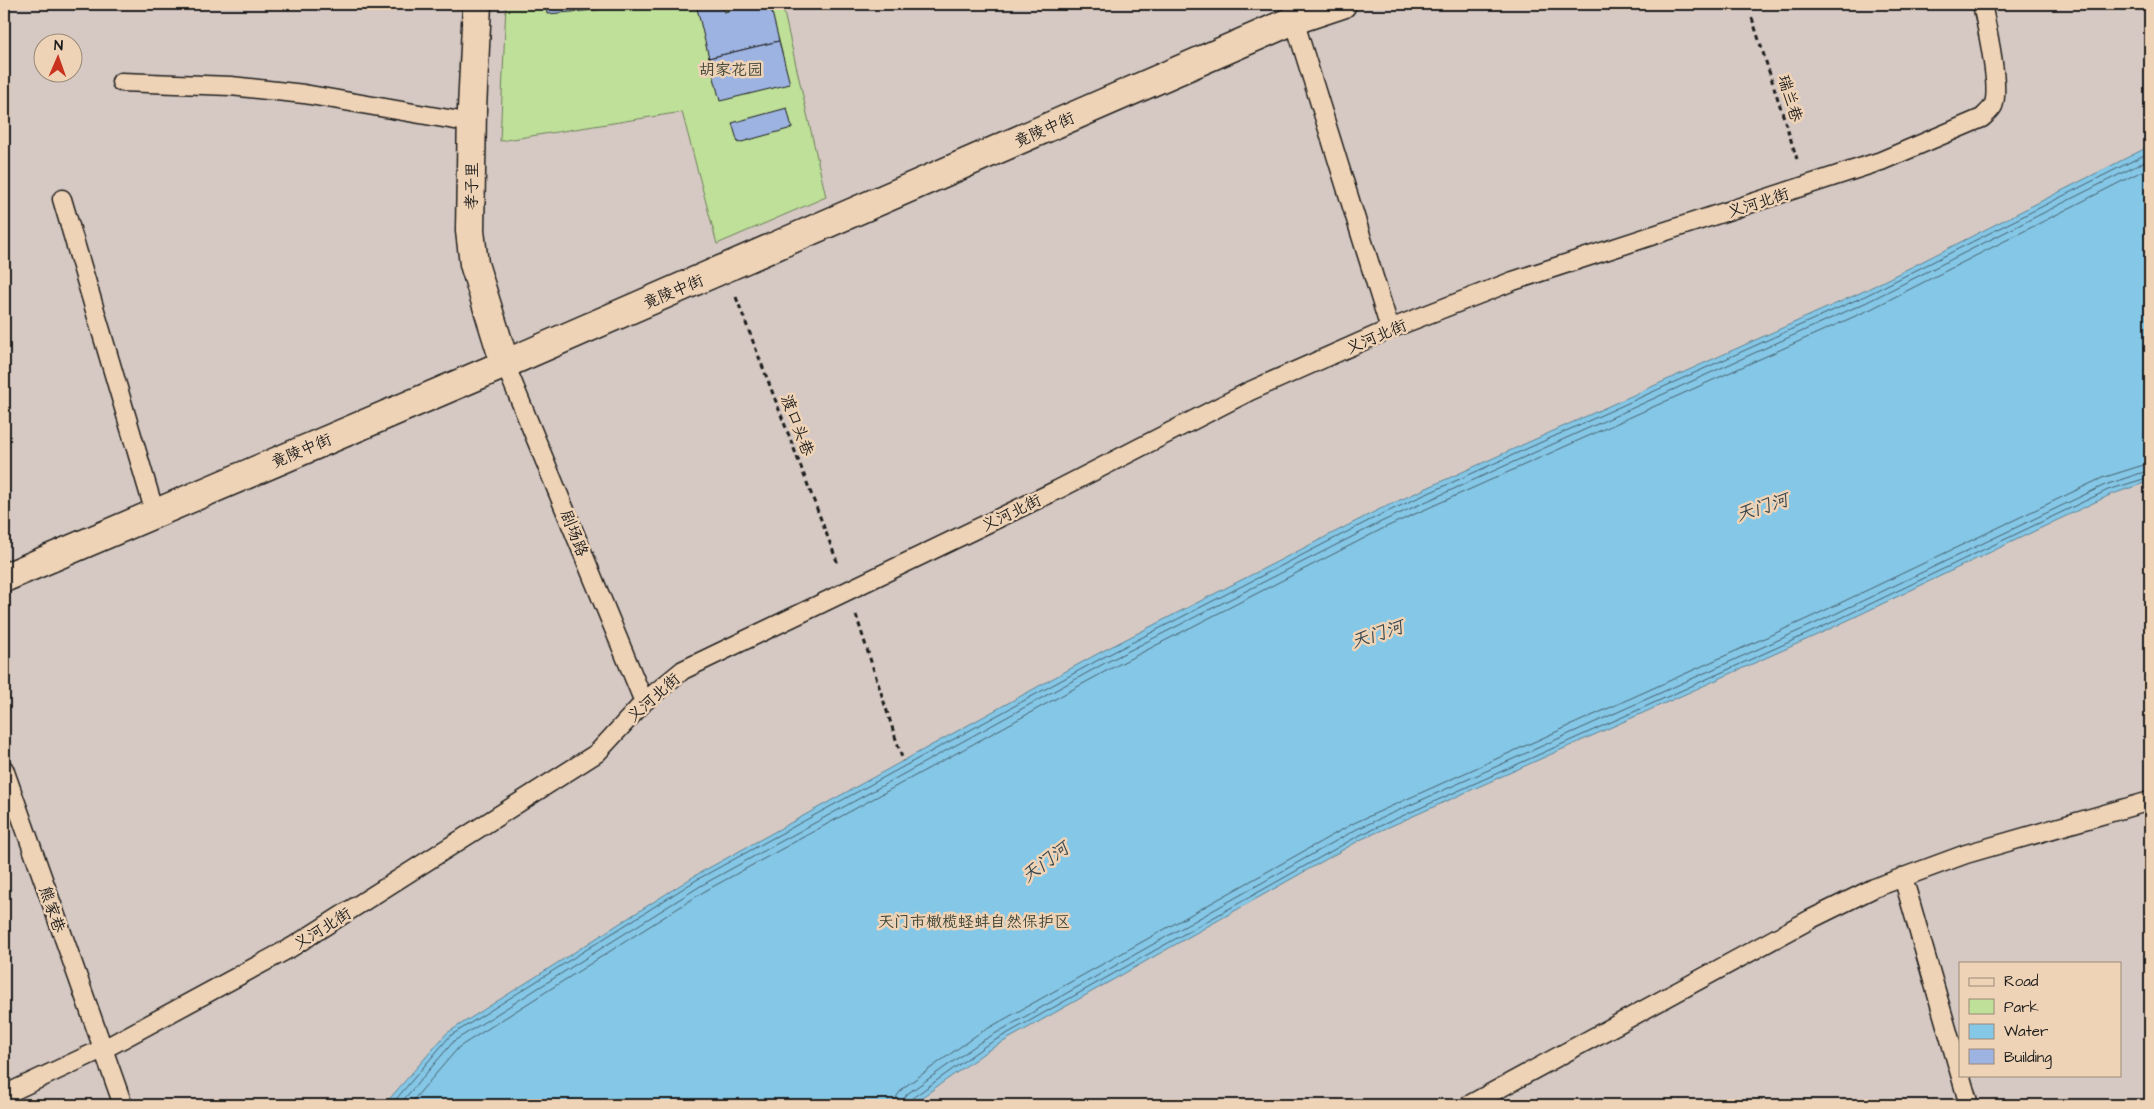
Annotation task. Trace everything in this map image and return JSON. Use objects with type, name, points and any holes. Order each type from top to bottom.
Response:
[{"type":"street","name":"孝子里","points":[[477,4],[470,231],[474,264],[505,364]]},
{"type":"street","name":"竟陵中街","points":[[4,578],[725,268],[1293,12],[1342,4]]},
{"type":"lane","name":"义河北街","points":[[4,1095],[103,1049],[292,947],[597,753],[644,702],[683,670],[1058,490],[1250,391],[1390,329],[1513,281],[1881,161],[1982,118],[1994,105],[1994,88],[1992,56],[1982,4]]},
{"type":"lane","points":[[1293,12],[1390,329]]},
{"type":"lane","points":[[121,82],[231,86],[304,94],[472,123]]},
{"type":"lane","points":[[62,199],[155,513]]},
{"type":"lane","name":"剧场路","points":[[505,364],[644,702]]},
{"type":"lane","name":"熊家巷","points":[[4,769],[8,796],[123,1105]]},
{"type":"lane","points":[[1470,1105],[1811,919],[1874,888],[1966,854],[2150,801]]},
{"type":"lane","points":[[1903,877],[1959,1070]]},
{"type":"lane","points":[[1961,1076],[1969,1105]]},
{"type":"path","name":"瑞兰巷","points":[[1752,18],[1805,186]]},
{"type":"path","name":"渡口头巷","points":[[725,268],[848,591],[903,761]]},
{"type":"green space","name":"胡家花园","points":[[506,4],[782,4],[826,197],[717,244],[682,112],[500,141]]},
{"type":"water","name":"天门市橄榄蛏蚌自然保护区","points":[[2150,146],[2150,481],[2110,495],[1819,634],[1362,839],[987,1051],[911,1105],[384,1105],[447,1033],[696,875],[1099,653],[1378,510],[1862,292]]},
{"type":"building","points":[[546,4],[631,4],[631,7],[547,14]]},
{"type":"building","points":[[696,4],[722,4],[724,12],[743,7],[742,4],[770,4],[779,41],[709,58]]},
{"type":"building","points":[[779,41],[790,84],[720,101],[709,58]]},
{"type":"building","points":[[787,108],[792,128],[738,143],[732,123]]},
{"type":"water label","name":"天门河","points":[[1762,507]]},
{"type":"water label","name":"天门河","points":[[1377,634]]},
{"type":"water label","name":"天门河","points":[[1045,862]]}]
